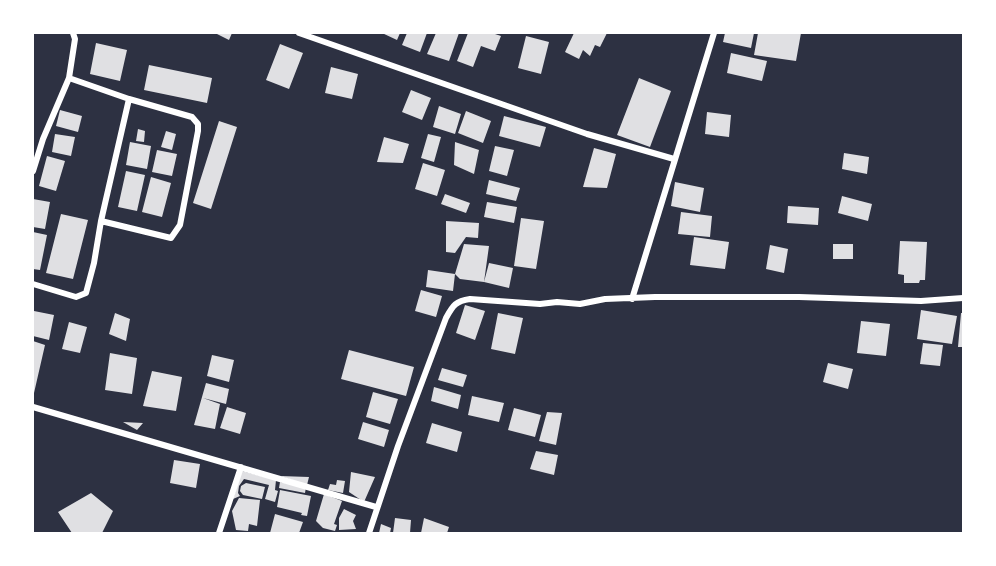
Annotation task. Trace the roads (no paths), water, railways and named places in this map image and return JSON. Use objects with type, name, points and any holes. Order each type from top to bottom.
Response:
[{"type":"street","points":[[33,171],[43,139],[69,78],[75,39],[73,33]]},
{"type":"street","points":[[299,33],[587,134],[674,159]]},
{"type":"street","points":[[632,299],[714,33]]},
{"type":"street","points":[[69,78],[129,99],[192,117],[198,124],[180,225],[171,238],[101,221]]},
{"type":"street","points":[[33,284],[76,297],[86,293],[129,99]]},
{"type":"street","points":[[369,533],[376,507],[453,304],[470,299],[540,304],[557,302],[580,304],[605,299],[710,296],[921,301],[963,298]]},
{"type":"street","points":[[33,407],[376,507]]},
{"type":"street","points":[[219,533],[241,467]]}]
